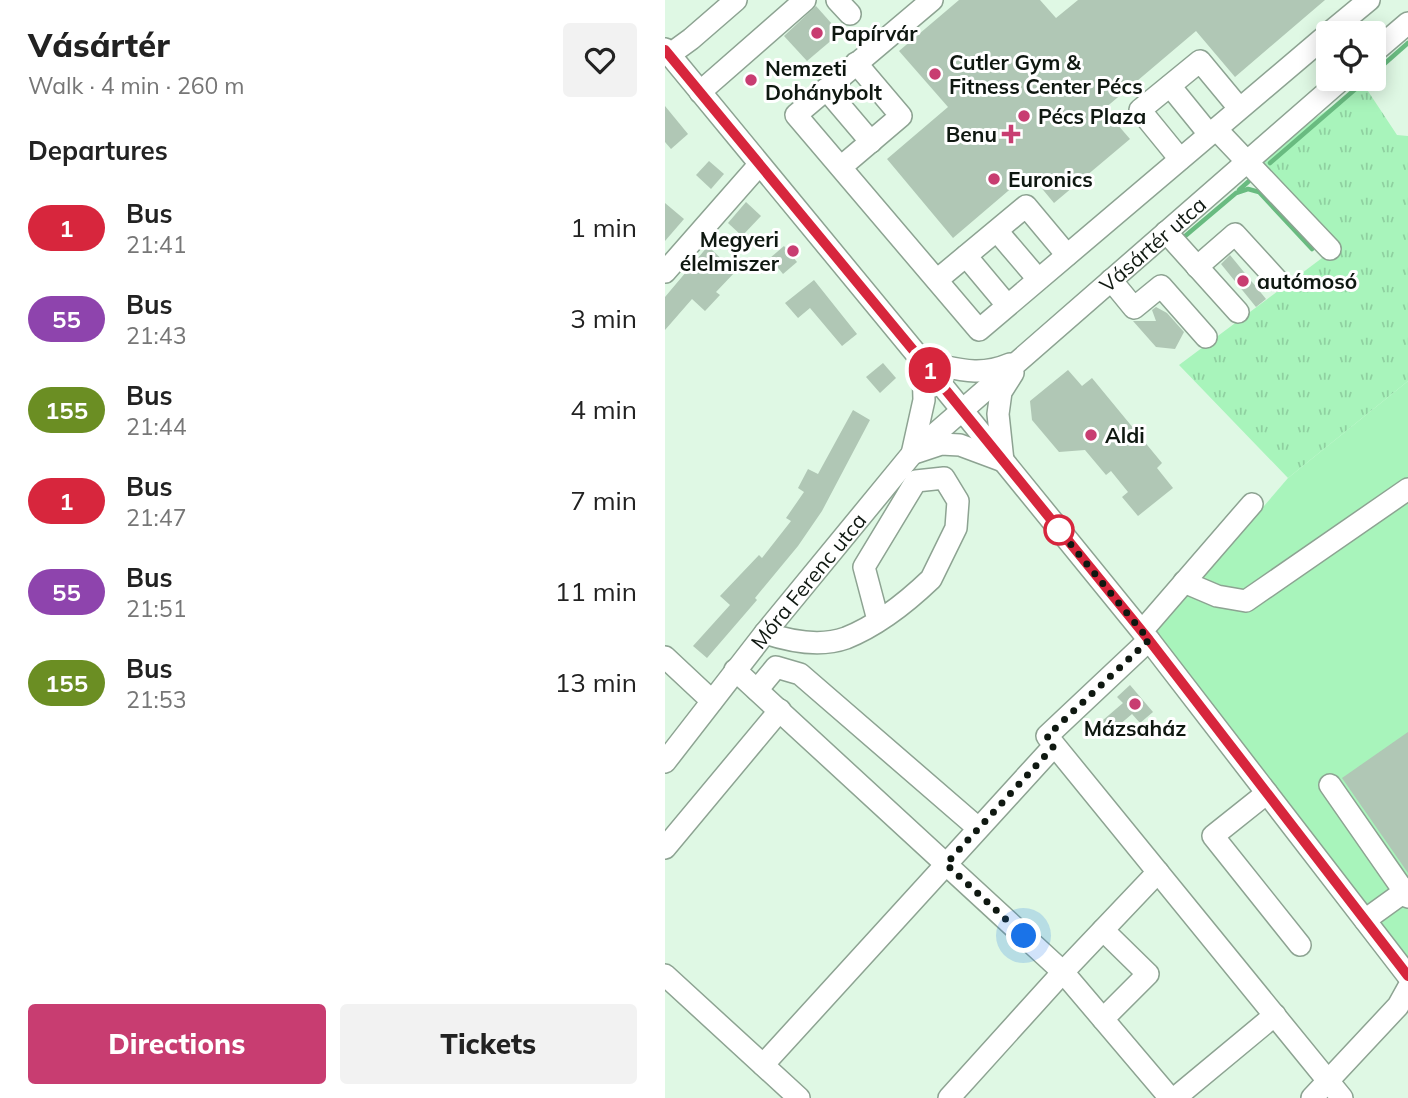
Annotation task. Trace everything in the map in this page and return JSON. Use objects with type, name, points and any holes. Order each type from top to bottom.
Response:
[{"type":"street","points":[[736,0],[691,39],[667,52],[1145,636],[1408,976]]},
{"type":"street","points":[[700,92],[805,0]]},
{"type":"street","points":[[932,0],[796,115],[979,330],[1316,45]]},
{"type":"street","points":[[1344,21],[1369,0]]},
{"type":"street","points":[[1386,42],[1408,23]]},
{"type":"street","points":[[1180,159],[1140,110],[1200,61],[1239,108]]},
{"type":"street","points":[[841,167],[901,116],[856,63]]},
{"type":"street","points":[[1170,86],[1330,249]]},
{"type":"street","points":[[826,89],[871,142]]},
{"type":"street","name":"Vásártér utca","points":[[961,410],[1328,91]]},
{"type":"street","points":[[665,272],[759,165]]},
{"type":"street","points":[[937,280],[1026,206],[1067,255]]},
{"type":"street","points":[[997,230],[1038,279]]},
{"type":"street","points":[[1166,232],[1238,313]]},
{"type":"street","points":[[1197,267],[1235,234],[1277,280]]},
{"type":"street","points":[[966,256],[1007,305]]},
{"type":"street","points":[[1111,280],[1135,308],[1161,286],[1206,337]]},
{"type":"street","points":[[923,362],[977,372],[993,371],[1021,359]]},
{"type":"street","points":[[1003,461],[998,414],[1001,392],[1021,359]]},
{"type":"street","points":[[912,454],[924,400],[923,362]]},
{"type":"street","name":"Móra Ferenc utca","points":[[665,762],[735,670],[912,454],[961,410]]},
{"type":"street","points":[[912,454],[941,444],[960,445],[1003,461]]},
{"type":"street","points":[[765,633],[782,639],[811,642],[844,639],[878,620],[931,579],[956,528],[958,501],[944,478],[916,481],[864,567],[878,620]]},
{"type":"street","points":[[1184,582],[1217,596],[1246,601],[1408,489]]},
{"type":"street","points":[[1252,504],[1184,582],[1145,636],[1047,736],[1342,1098]]},
{"type":"street","points":[[665,657],[712,701]]},
{"type":"street","points":[[757,690],[776,667],[800,674],[978,828]]},
{"type":"street","points":[[735,670],[1063,972],[1173,1098],[1275,1015]]},
{"type":"street","points":[[665,848],[780,710]]},
{"type":"street","points":[[763,1065],[1054,746]]},
{"type":"street","points":[[1331,785],[1407,893],[1365,920]]},
{"type":"street","points":[[1267,793],[1213,836],[1300,945]]},
{"type":"street","points":[[949,1098],[1158,872]]},
{"type":"street","points":[[1103,930],[1148,974],[1103,1018]]},
{"type":"street","points":[[665,975],[799,1098]]},
{"type":"street","points":[[1312,1098],[1398,1006],[1408,988]]},
{"type":"green space","points":[[1355,91],[1368,91],[1397,135],[1408,136],[1408,381],[1288,478],[1179,365],[1326,255],[1242,168]]},
{"type":"green space","points":[[1408,381],[1408,976],[1149,640],[1288,478]]},
{"type":"building","name":"Pécs Plaza","points":[[959,0],[1040,0],[1056,18],[1078,0],[1325,0],[1235,77],[1196,31],[1104,109],[1130,139],[1054,203],[1029,173],[953,238],[887,159],[948,107],[899,51]]},
{"type":"building","points":[[816,6],[840,33],[807,61],[784,36]]},
{"type":"building","points":[[665,106],[688,134],[671,149],[665,142]]},
{"type":"building","points":[[709,161],[724,174],[711,189],[696,175]]},
{"type":"building","points":[[746,202],[761,216],[742,236],[728,223]]},
{"type":"building","points":[[665,203],[684,219],[665,241]]},
{"type":"building","points":[[708,246],[735,272],[716,292],[720,295],[705,311],[692,299],[665,330],[665,297]]},
{"type":"building","points":[[784,246],[797,262],[783,274],[770,258]]},
{"type":"building","name":"autómosó","points":[[1230,255],[1266,299],[1256,307],[1221,264]]},
{"type":"building","points":[[814,280],[857,334],[842,346],[810,308],[798,318],[785,303]]},
{"type":"building","points":[[1156,307],[1167,313],[1184,332],[1175,349],[1156,347],[1133,321],[1156,321],[1152,310]]},
{"type":"building","points":[[883,363],[896,378],[880,393],[866,377]]},
{"type":"building","name":"Aldi","points":[[1068,370],[1082,386],[1092,378],[1162,463],[1157,468],[1173,488],[1138,516],[1122,497],[1128,492],[1111,471],[1106,475],[1085,450],[1059,452],[1032,420],[1030,401]]},
{"type":"building","points":[[853,410],[870,420],[822,511],[798,546],[755,598],[757,600],[707,658],[693,646],[730,605],[720,596],[759,555],[762,558],[791,521],[786,518],[804,492],[798,488],[808,469],[818,474]]},
{"type":"building","points":[[1130,685],[1153,712],[1140,723],[1132,714],[1105,737],[1096,726],[1123,703],[1117,697]]},
{"type":"building","points":[[1408,732],[1408,873],[1342,778]]},
{"type":"waterway","points":[[1386,62],[1408,43]]},
{"type":"waterway","points":[[1270,163],[1353,91]]},
{"type":"waterway","points":[[1239,190],[1249,181]]},
{"type":"waterway","points":[[1184,237],[1236,193],[1248,189],[1259,192],[1312,249]]},
{"type":"bus line","name":"1","points":[[665,50],[1149,640],[1408,976]]},
{"type":"place","name":"Papírvár","points":[[817,33]]},
{"type":"place","name":"Cutler Gym & Fitness Center Pécs","points":[[935,74]]},
{"type":"place","name":"Nemzeti Dohánybolt","points":[[751,80]]},
{"type":"place","name":"Pécs Plaza","points":[[1024,116]]},
{"type":"place","name":"Benu","points":[[1011,134]]},
{"type":"place","name":"Euronics","points":[[994,179]]},
{"type":"place","name":"Megyeri élelmiszer","points":[[793,251]]},
{"type":"place","name":"autómosó","points":[[1243,281]]},
{"type":"place","name":"Aldi","points":[[1091,435]]},
{"type":"place","name":"Mázsaház","points":[[1135,704]]},
{"type":"route","points":[[1024,936],[946,864],[1054,746],[1047,736],[1149,640],[1059,530]]}]
